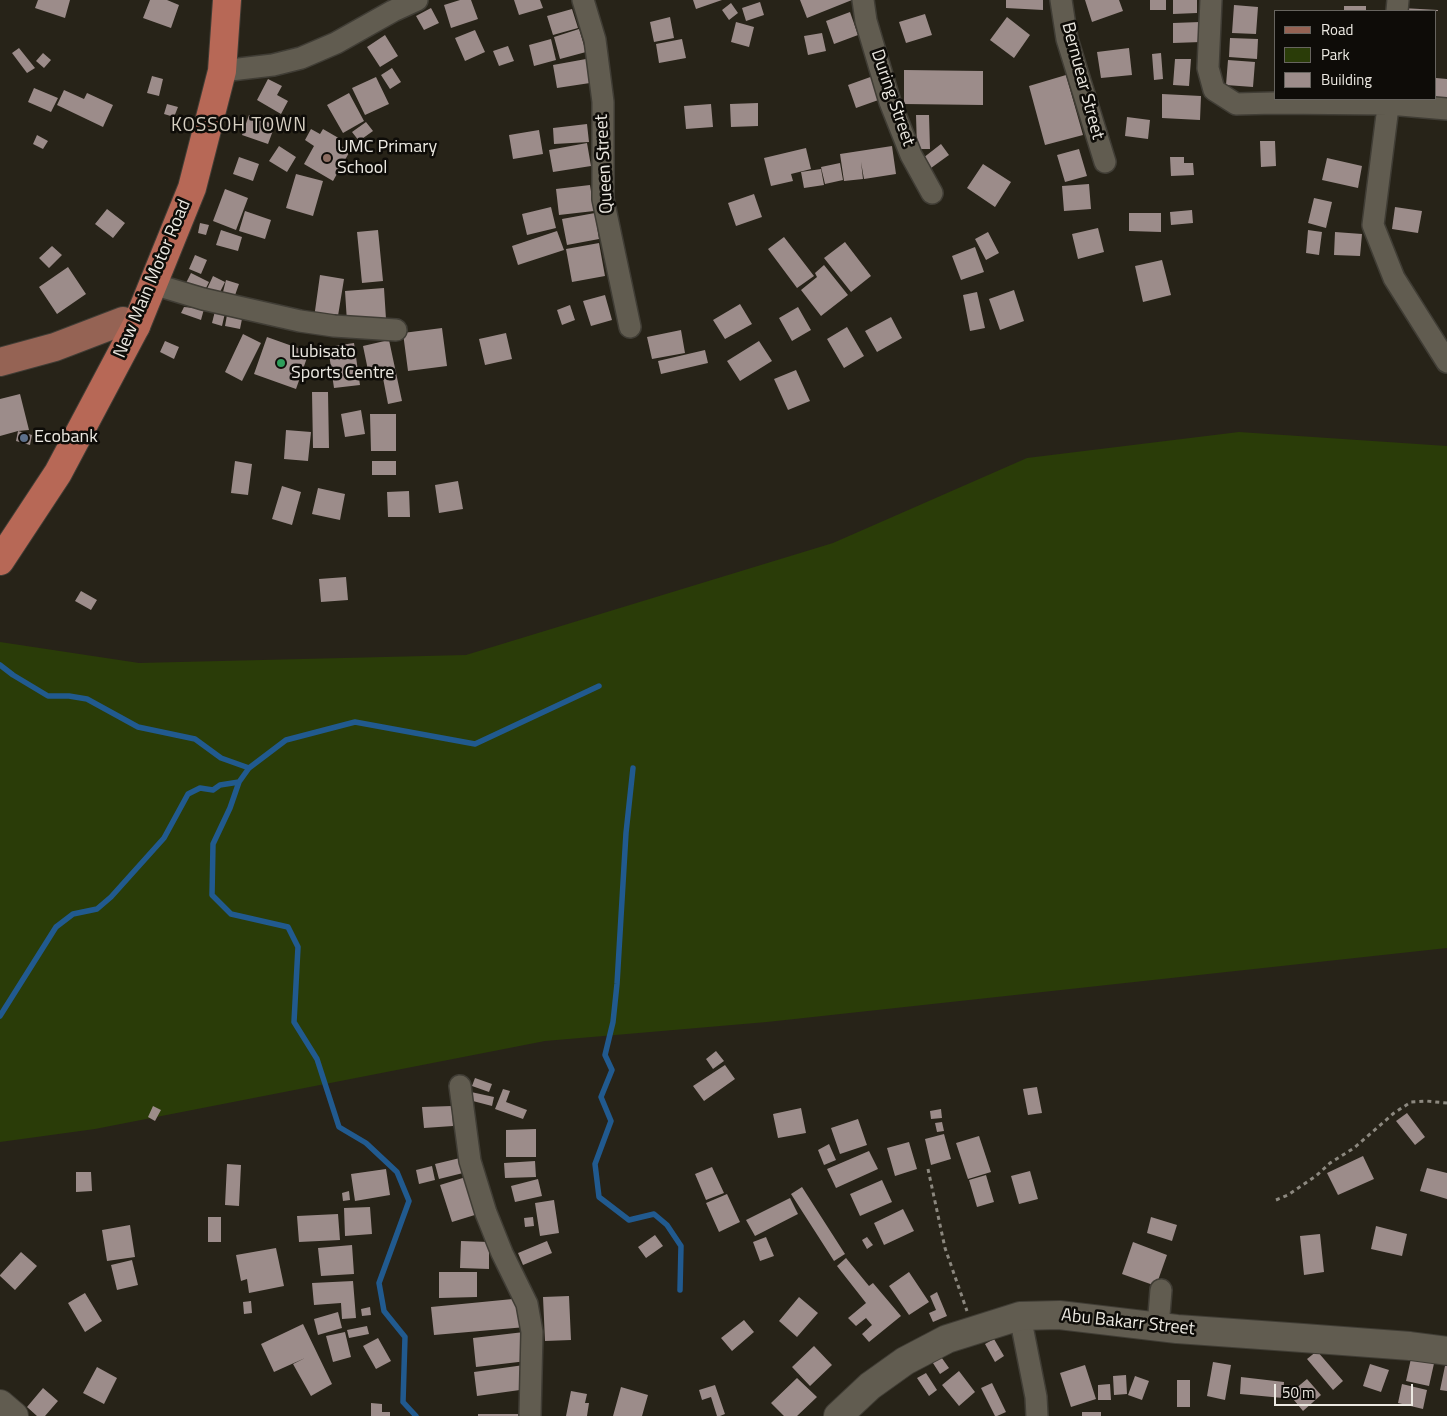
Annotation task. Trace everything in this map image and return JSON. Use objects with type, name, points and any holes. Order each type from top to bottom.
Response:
[{"type":"highway","name":"New Main Motor Road","points":[[0,561],[58,472],[130,324],[178,183],[205,70],[210,0]]},
{"type":"highway","name":"New Main Motor Road","points":[[0,532],[44,464],[154,284],[192,188],[222,71],[227,0]]},
{"type":"main road","points":[[0,362],[130,324]]},
{"type":"street","points":[[222,71],[301,58],[336,43],[393,11],[417,0]]},
{"type":"street","name":"Queen Street","points":[[583,0],[595,40],[603,102],[603,199],[630,327]]},
{"type":"street","name":"During Street","points":[[863,0],[866,21],[890,102],[912,155],[932,193]]},
{"type":"street","name":"Bernuear Street","points":[[1061,0],[1067,39],[1104,162]]},
{"type":"street","points":[[1210,0],[1208,68],[1214,90],[1236,104],[1389,102],[1447,109]]},
{"type":"street","points":[[1389,102],[1373,225],[1394,278],[1447,362]]},
{"type":"street","points":[[154,284],[203,299],[300,321],[334,326],[396,330]]},
{"type":"street","points":[[460,1086],[470,1161],[486,1213],[502,1253],[527,1304],[532,1332],[530,1416]]},
{"type":"street","points":[[1158,1327],[1161,1290]]},
{"type":"street","name":"Abu Bakarr Street","points":[[838,1416],[870,1386],[905,1360],[947,1339],[1020,1316],[1059,1315],[1158,1327],[1447,1351]]},
{"type":"street","points":[[1020,1316],[1036,1397],[1037,1416]]},
{"type":"street","points":[[0,1404],[14,1416]]},
{"type":"path","points":[[1276,1200],[1288,1195],[1316,1176],[1330,1163],[1354,1148],[1394,1113],[1411,1102],[1447,1103]]},
{"type":"path","points":[[928,1169],[945,1248],[974,1331]]},
{"type":"green space","points":[[1239,432],[1447,446],[1447,948],[767,1022],[545,1041],[95,1129],[0,1142],[0,642],[139,663],[466,655],[833,543],[1027,458]]},
{"type":"building","points":[[38,0],[70,0],[65,18],[35,8]]},
{"type":"building","points":[[150,0],[167,0],[179,5],[171,28],[143,18]]},
{"type":"building","points":[[460,0],[471,0],[478,19],[451,28],[444,5]]},
{"type":"building","points":[[514,0],[540,0],[543,8],[519,15]]},
{"type":"building","points":[[693,0],[722,0],[696,9]]},
{"type":"building","points":[[800,0],[852,0],[807,18]]},
{"type":"building","points":[[1006,0],[1043,0],[1043,10],[1006,8]]},
{"type":"building","points":[[1085,0],[1119,0],[1123,11],[1092,22]]},
{"type":"building","points":[[1150,0],[1166,0],[1166,10],[1150,10]]},
{"type":"building","points":[[1173,0],[1197,0],[1197,13],[1173,14]]},
{"type":"building","points":[[760,2],[764,15],[746,21],[742,8]]},
{"type":"building","points":[[731,3],[738,13],[729,20],[722,10]]},
{"type":"building","points":[[1234,5],[1258,7],[1256,34],[1232,33]]},
{"type":"building","points":[[1344,6],[1366,6],[1366,10],[1344,10]]},
{"type":"building","points":[[431,8],[439,23],[424,30],[416,16]]},
{"type":"building","points":[[1402,8],[1438,10],[1438,11],[1437,10],[1402,10]]},
{"type":"building","points":[[572,9],[578,28],[553,35],[547,16]]},
{"type":"building","points":[[850,12],[858,35],[834,44],[826,21]]},
{"type":"building","points":[[925,14],[932,35],[906,43],[899,22]]},
{"type":"building","points":[[670,17],[674,38],[654,42],[650,22]]},
{"type":"building","points":[[1007,17],[1030,35],[1014,58],[990,40]]},
{"type":"building","points":[[736,22],[754,27],[749,47],[731,42]]},
{"type":"building","points":[[1200,22],[1201,42],[1173,43],[1173,23]]},
{"type":"building","points":[[579,29],[586,52],[560,59],[554,37]]},
{"type":"building","points":[[475,30],[485,52],[465,61],[455,38]]},
{"type":"building","points":[[822,33],[826,51],[808,55],[804,36]]},
{"type":"building","points":[[385,35],[398,56],[380,67],[367,47]]},
{"type":"building","points":[[1230,38],[1258,39],[1257,59],[1229,57]]},
{"type":"building","points":[[551,39],[556,60],[534,66],[529,45]]},
{"type":"building","points":[[682,39],[686,58],[659,63],[656,44]]},
{"type":"building","points":[[508,46],[514,61],[499,66],[493,51]]},
{"type":"building","points":[[19,48],[35,68],[27,73],[12,53]]},
{"type":"building","points":[[1129,48],[1132,75],[1101,78],[1097,52]]},
{"type":"building","points":[[43,53],[51,60],[44,68],[36,61]]},
{"type":"building","points":[[1161,53],[1163,79],[1154,80],[1152,54]]},
{"type":"building","points":[[586,59],[590,83],[557,88],[553,65]]},
{"type":"building","points":[[1175,59],[1191,59],[1189,86],[1173,85]]},
{"type":"building","points":[[1228,60],[1255,62],[1253,87],[1226,85]]},
{"type":"building","points":[[392,68],[401,82],[390,89],[381,75]]},
{"type":"building","points":[[904,70],[983,71],[983,105],[904,104]]},
{"type":"building","points":[[876,75],[884,98],[856,108],[848,85]]},
{"type":"building","points":[[1066,75],[1083,135],[1045,145],[1029,86]]},
{"type":"building","points":[[152,76],[163,79],[159,96],[147,93]]},
{"type":"building","points":[[376,77],[389,104],[365,115],[352,88]]},
{"type":"building","points":[[1437,78],[1447,79],[1447,100],[1437,99]]},
{"type":"building","points":[[268,79],[282,86],[277,95],[288,101],[281,114],[257,100]]},
{"type":"building","points":[[34,88],[58,98],[51,112],[28,102]]},
{"type":"building","points":[[64,90],[84,99],[87,93],[113,105],[103,127],[57,105]]},
{"type":"building","points":[[349,93],[364,121],[343,133],[327,105]]},
{"type":"building","points":[[1162,94],[1201,96],[1200,120],[1162,118]]},
{"type":"building","points":[[758,103],[758,126],[731,127],[730,104]]},
{"type":"building","points":[[167,104],[178,107],[174,117],[164,114]]},
{"type":"building","points":[[711,104],[713,127],[686,129],[684,106]]},
{"type":"building","points":[[249,115],[275,125],[268,144],[242,135]]},
{"type":"building","points":[[916,115],[929,115],[930,149],[917,149]]},
{"type":"building","points":[[1127,117],[1150,120],[1148,139],[1125,136]]},
{"type":"building","points":[[366,122],[373,131],[359,141],[352,132]]},
{"type":"building","points":[[587,124],[589,142],[554,144],[553,128]]},
{"type":"building","name":"UMC Primary School","points":[[311,129],[320,134],[323,129],[342,140],[339,145],[350,151],[333,181],[304,164],[314,146],[305,140]]},
{"type":"building","points":[[539,130],[543,154],[513,159],[509,135]]},
{"type":"building","points":[[37,135],[48,141],[43,149],[33,144]]},
{"type":"building","points":[[1260,141],[1275,141],[1276,166],[1261,167]]},
{"type":"building","points":[[587,143],[591,166],[553,172],[549,150]]},
{"type":"building","points":[[941,144],[949,155],[931,168],[923,158]]},
{"type":"building","points":[[279,146],[296,157],[287,172],[269,161]]},
{"type":"building","points":[[892,146],[896,174],[864,179],[861,162],[863,179],[844,181],[840,154]]},
{"type":"building","points":[[806,148],[811,169],[791,174],[793,181],[771,186],[764,158]]},
{"type":"building","points":[[1079,149],[1087,176],[1065,182],[1057,155]]},
{"type":"building","points":[[239,157],[259,164],[253,181],[233,174]]},
{"type":"building","points":[[1170,157],[1184,157],[1184,163],[1193,163],[1194,175],[1171,176]]},
{"type":"building","points":[[1327,158],[1362,166],[1358,188],[1322,180]]},
{"type":"building","points":[[840,163],[843,180],[825,184],[821,167]]},
{"type":"building","points":[[983,164],[1011,182],[995,207],[967,188]]},
{"type":"building","points":[[821,169],[824,185],[804,188],[801,172]]},
{"type":"building","points":[[296,174],[323,181],[313,216],[286,208]]},
{"type":"building","points":[[1089,184],[1091,209],[1064,211],[1062,186]]},
{"type":"building","points":[[590,185],[594,211],[559,215],[556,189]]},
{"type":"building","points":[[225,189],[248,198],[236,230],[213,221]]},
{"type":"building","points":[[754,194],[762,217],[736,226],[728,203]]},
{"type":"building","points":[[1314,198],[1332,202],[1326,228],[1308,223]]},
{"type":"building","points":[[551,207],[556,228],[527,235],[522,214]]},
{"type":"building","points":[[1395,207],[1422,211],[1418,233],[1392,229]]},
{"type":"building","points":[[107,209],[125,223],[113,238],[95,224]]},
{"type":"building","points":[[1192,210],[1193,223],[1171,225],[1170,212]]},
{"type":"building","points":[[245,211],[271,220],[265,239],[239,231]]},
{"type":"building","points":[[595,213],[599,239],[567,245],[562,219]]},
{"type":"building","points":[[1129,213],[1161,213],[1161,232],[1129,231]]},
{"type":"building","points":[[200,223],[209,225],[206,235],[198,233]]},
{"type":"building","points":[[1098,228],[1104,252],[1078,259],[1072,234]]},
{"type":"building","points":[[221,230],[242,237],[238,251],[216,245]]},
{"type":"building","points":[[378,230],[383,281],[362,283],[357,232]]},
{"type":"building","points":[[1308,230],[1322,232],[1319,255],[1306,253]]},
{"type":"building","points":[[557,231],[564,250],[518,265],[512,246]]},
{"type":"building","points":[[988,232],[999,253],[986,260],[975,239]]},
{"type":"building","points":[[1335,232],[1362,234],[1360,256],[1334,255]]},
{"type":"building","points":[[784,237],[814,276],[797,288],[768,249]]},
{"type":"building","points":[[845,242],[871,276],[851,292],[824,258]]},
{"type":"building","points":[[599,243],[605,276],[572,282],[566,249]]},
{"type":"building","points":[[52,246],[62,255],[49,268],[39,258]]},
{"type":"building","points":[[975,247],[984,272],[961,280],[952,256]]},
{"type":"building","points":[[195,255],[207,260],[201,274],[189,269]]},
{"type":"building","points":[[1162,260],[1171,295],[1143,302],[1135,266]]},
{"type":"building","points":[[824,265],[848,295],[821,316],[801,290],[817,277],[815,273]]},
{"type":"building","points":[[68,267],[86,294],[57,314],[39,287]]},
{"type":"building","points":[[191,273],[209,282],[203,294],[185,285]]},
{"type":"building","points":[[320,275],[344,279],[337,322],[314,318]]},
{"type":"building","points":[[213,276],[225,282],[219,294],[207,289]]},
{"type":"building","points":[[226,280],[239,284],[234,298],[221,300]]},
{"type":"building","points":[[384,288],[386,319],[347,322],[345,291]]},
{"type":"building","points":[[1014,290],[1024,321],[1000,330],[989,299]]},
{"type":"building","points":[[977,292],[985,328],[970,331],[963,295]]},
{"type":"building","points":[[605,295],[612,320],[591,326],[583,301]]},
{"type":"building","points":[[740,304],[752,324],[725,339],[713,320]]},
{"type":"building","points":[[570,305],[575,320],[562,325],[557,310]]},
{"type":"building","points":[[184,307],[204,309],[201,320],[181,313]]},
{"type":"building","points":[[798,307],[811,330],[792,341],[779,318]]},
{"type":"building","points":[[215,311],[225,313],[222,326],[212,323]]},
{"type":"building","points":[[227,315],[242,319],[240,329],[225,326]]},
{"type":"building","points":[[891,317],[902,338],[877,352],[865,331]]},
{"type":"building","points":[[847,327],[864,356],[844,368],[827,339]]},
{"type":"building","points":[[442,328],[447,366],[408,371],[403,333]]},
{"type":"building","points":[[681,330],[685,353],[652,359],[647,337]]},
{"type":"building","points":[[506,333],[512,359],[485,365],[479,339]]},
{"type":"building","points":[[243,334],[261,343],[242,381],[225,372]]},
{"type":"building","name":"Lubisato Sports Centre","points":[[267,337],[309,352],[296,389],[254,374]]},
{"type":"building","points":[[389,340],[402,401],[388,404],[382,373],[369,375],[363,346]]},
{"type":"building","points":[[165,341],[179,347],[174,359],[160,352]]},
{"type":"building","points":[[759,341],[772,361],[740,381],[727,361]]},
{"type":"building","points":[[354,343],[360,385],[334,388],[328,347]]},
{"type":"building","points":[[705,350],[708,363],[661,374],[658,361]]},
{"type":"building","points":[[796,370],[810,401],[788,410],[774,379]]},
{"type":"building","points":[[312,392],[328,392],[329,448],[313,448]]},
{"type":"building","points":[[20,394],[29,430],[0,436],[0,399]]},
{"type":"building","points":[[361,410],[365,434],[345,437],[341,414]]},
{"type":"building","points":[[370,414],[396,414],[396,451],[371,451]]},
{"type":"building","points":[[286,430],[311,432],[308,461],[284,459]]},
{"type":"building","name":"Ecobank","points":[[18,431],[32,435],[30,445],[16,441]]},
{"type":"building","points":[[235,461],[252,464],[248,495],[231,493]]},
{"type":"building","points":[[372,461],[396,461],[396,475],[372,475]]},
{"type":"building","points":[[458,481],[463,509],[439,513],[435,485]]},
{"type":"building","points":[[282,486],[301,492],[292,525],[272,519]]},
{"type":"building","points":[[318,488],[345,494],[340,520],[312,514]]},
{"type":"building","points":[[409,491],[410,517],[388,517],[387,492]]},
{"type":"building","points":[[346,577],[348,600],[321,602],[319,579]]},
{"type":"building","points":[[81,591],[97,600],[91,610],[75,601]]},
{"type":"building","points":[[716,1051],[724,1061],[713,1069],[706,1059]]},
{"type":"building","points":[[725,1065],[735,1079],[704,1101],[693,1086]]},
{"type":"building","points":[[475,1078],[492,1084],[489,1092],[472,1086]]},
{"type":"building","points":[[1037,1087],[1042,1113],[1028,1115],[1023,1089]]},
{"type":"building","points":[[503,1089],[510,1091],[506,1102],[527,1110],[523,1119],[495,1109]]},
{"type":"building","points":[[471,1092],[494,1097],[492,1106],[469,1100]]},
{"type":"building","points":[[153,1106],[161,1110],[155,1121],[148,1117]]},
{"type":"building","points":[[452,1106],[453,1126],[424,1128],[422,1107]]},
{"type":"building","points":[[801,1108],[806,1133],[778,1138],[773,1114]]},
{"type":"building","points":[[941,1109],[942,1118],[931,1119],[930,1111]]},
{"type":"building","points":[[1407,1113],[1425,1137],[1415,1145],[1396,1121]]},
{"type":"building","points":[[858,1119],[867,1145],[840,1154],[831,1128]]},
{"type":"building","points":[[942,1122],[944,1131],[937,1132],[935,1123]]},
{"type":"building","points":[[536,1129],[536,1157],[506,1157],[506,1130]]},
{"type":"building","points":[[944,1134],[951,1159],[931,1165],[925,1139]]},
{"type":"building","points":[[979,1136],[991,1172],[968,1179],[956,1143]]},
{"type":"building","points":[[909,1142],[917,1169],[895,1176],[887,1148]]},
{"type":"building","points":[[829,1144],[836,1160],[824,1165],[818,1150]]},
{"type":"building","points":[[869,1151],[878,1169],[836,1188],[827,1169]]},
{"type":"building","points":[[1363,1156],[1374,1179],[1338,1195],[1327,1173]]},
{"type":"building","points":[[460,1158],[463,1173],[439,1179],[435,1164]]},
{"type":"building","points":[[535,1161],[536,1177],[505,1178],[504,1163]]},
{"type":"building","points":[[227,1164],[241,1165],[239,1206],[225,1205]]},
{"type":"building","points":[[432,1166],[435,1180],[419,1184],[416,1170]]},
{"type":"building","points":[[712,1167],[724,1193],[706,1200],[695,1174]]},
{"type":"building","points":[[1427,1168],[1447,1173],[1447,1199],[1420,1191]]},
{"type":"building","points":[[386,1169],[390,1195],[355,1201],[351,1174]]},
{"type":"building","points":[[1030,1171],[1038,1199],[1019,1204],[1011,1176]]},
{"type":"building","points":[[76,1172],[91,1172],[92,1191],[76,1192]]},
{"type":"building","points":[[986,1175],[994,1202],[977,1207],[969,1180]]},
{"type":"building","points":[[466,1177],[478,1214],[452,1222],[440,1185]]},
{"type":"building","points":[[538,1179],[542,1196],[515,1202],[511,1186]]},
{"type":"building","points":[[882,1180],[892,1202],[860,1216],[850,1194]]},
{"type":"building","points":[[802,1187],[845,1254],[834,1261],[791,1194]]},
{"type":"building","points":[[349,1191],[350,1200],[343,1201],[342,1193]]},
{"type":"building","points":[[727,1194],[740,1222],[719,1232],[706,1203]]},
{"type":"building","points":[[790,1198],[798,1214],[755,1236],[746,1220]]},
{"type":"building","points":[[554,1200],[559,1233],[540,1236],[535,1203]]},
{"type":"building","points":[[370,1207],[372,1234],[345,1236],[344,1208]]},
{"type":"building","points":[[903,1209],[914,1231],[884,1245],[874,1223]]},
{"type":"building","points":[[338,1214],[340,1240],[299,1242],[297,1216]]},
{"type":"building","points":[[208,1217],[221,1217],[221,1242],[208,1242]]},
{"type":"building","points":[[533,1217],[534,1226],[525,1227],[524,1218]]},
{"type":"building","points":[[1151,1217],[1177,1225],[1172,1241],[1147,1233]]},
{"type":"building","points":[[130,1225],[135,1257],[107,1261],[102,1230]]},
{"type":"building","points":[[1376,1226],[1407,1234],[1402,1256],[1371,1249]]},
{"type":"building","points":[[1320,1234],[1324,1272],[1304,1275],[1300,1236]]},
{"type":"building","points":[[655,1235],[663,1246],[646,1258],[638,1247]]},
{"type":"building","points":[[766,1237],[774,1256],[760,1261],[753,1242]]},
{"type":"building","points":[[867,1237],[873,1245],[867,1249],[862,1240]]},
{"type":"building","points":[[461,1241],[489,1242],[489,1269],[460,1268]]},
{"type":"building","points":[[547,1241],[552,1253],[523,1265],[518,1253]]},
{"type":"building","points":[[1133,1242],[1167,1255],[1156,1286],[1122,1274]]},
{"type":"building","points":[[352,1245],[354,1274],[321,1276],[318,1248]]},
{"type":"building","points":[[276,1248],[284,1286],[249,1293],[247,1279],[241,1281],[236,1255]]},
{"type":"building","points":[[21,1252],[37,1266],[15,1290],[0,1275]]},
{"type":"building","points":[[846,1258],[869,1286],[873,1283],[901,1316],[869,1342],[862,1334],[872,1325],[866,1318],[856,1326],[848,1318],[866,1303],[837,1266]]},
{"type":"building","points":[[132,1260],[138,1285],[117,1290],[111,1265]]},
{"type":"building","points":[[439,1272],[477,1272],[477,1297],[439,1298]]},
{"type":"building","points":[[909,1272],[929,1302],[909,1315],[889,1286]]},
{"type":"building","points":[[353,1281],[356,1318],[342,1319],[341,1303],[314,1305],[312,1283]]},
{"type":"building","points":[[937,1292],[947,1316],[933,1322],[929,1313],[936,1310],[930,1296]]},
{"type":"building","points":[[85,1293],[102,1321],[85,1332],[68,1303]]},
{"type":"building","points":[[569,1296],[571,1340],[545,1341],[543,1297]]},
{"type":"building","points":[[799,1297],[818,1313],[797,1337],[779,1321]]},
{"type":"building","points":[[523,1298],[526,1327],[434,1335],[431,1307]]},
{"type":"building","points":[[251,1301],[252,1313],[244,1314],[243,1302]]},
{"type":"building","points":[[370,1307],[371,1315],[362,1316],[361,1309]]},
{"type":"building","points":[[338,1312],[342,1328],[318,1335],[314,1319]]},
{"type":"building","points":[[744,1320],[754,1332],[732,1351],[721,1338]]},
{"type":"building","points":[[303,1324],[332,1384],[311,1396],[293,1364],[305,1358],[274,1372],[261,1344]]},
{"type":"building","points":[[367,1326],[369,1334],[349,1338],[347,1330]]},
{"type":"building","points":[[345,1332],[351,1357],[333,1362],[326,1336]]},
{"type":"building","points":[[524,1332],[527,1361],[476,1367],[473,1338]]},
{"type":"building","points":[[378,1338],[391,1361],[376,1369],[363,1346]]},
{"type":"building","points":[[994,1339],[1004,1356],[995,1362],[985,1344]]},
{"type":"building","points":[[814,1346],[832,1365],[810,1386],[792,1367]]},
{"type":"building","points":[[1317,1351],[1343,1381],[1333,1390],[1307,1359]]},
{"type":"building","points":[[939,1354],[949,1368],[940,1374],[931,1360]]},
{"type":"building","points":[[1412,1354],[1435,1359],[1429,1386],[1406,1381]]},
{"type":"building","points":[[1213,1362],[1231,1365],[1225,1400],[1207,1396]]},
{"type":"building","points":[[1370,1364],[1389,1370],[1381,1392],[1363,1386]]},
{"type":"building","points":[[524,1365],[527,1389],[477,1396],[474,1372]]},
{"type":"building","points":[[1085,1365],[1096,1399],[1071,1407],[1060,1373]]},
{"type":"building","points":[[1445,1366],[1447,1366],[1447,1391],[1440,1390]]},
{"type":"building","points":[[97,1367],[117,1378],[104,1404],[83,1393]]},
{"type":"building","points":[[959,1371],[975,1392],[959,1406],[942,1385]]},
{"type":"building","points":[[926,1373],[937,1390],[929,1396],[917,1378]]},
{"type":"building","points":[[1126,1375],[1127,1394],[1114,1395],[1113,1376]]},
{"type":"building","points":[[1135,1376],[1149,1381],[1142,1400],[1128,1395]]},
{"type":"building","points":[[1241,1377],[1284,1382],[1283,1398],[1240,1394]]},
{"type":"building","points":[[797,1378],[817,1397],[797,1416],[784,1416],[771,1403]]},
{"type":"building","points":[[1307,1379],[1321,1395],[1303,1411],[1289,1394]]},
{"type":"building","points":[[1177,1380],[1190,1380],[1190,1407],[1177,1407]]},
{"type":"building","points":[[992,1383],[1006,1412],[997,1416],[995,1416],[981,1388]]},
{"type":"building","points":[[1110,1384],[1111,1400],[1098,1400],[1098,1385]]},
{"type":"building","points":[[1402,1384],[1427,1390],[1423,1409],[1398,1403]]},
{"type":"building","points":[[715,1385],[725,1414],[720,1416],[717,1416],[711,1397],[702,1400],[699,1390]]},
{"type":"building","points":[[621,1387],[648,1395],[642,1416],[613,1416]]},
{"type":"building","points":[[43,1388],[58,1401],[45,1416],[37,1416],[27,1407]]},
{"type":"building","points":[[571,1391],[587,1394],[585,1403],[589,1403],[587,1416],[566,1416]]},
{"type":"building","points":[[371,1403],[382,1404],[382,1412],[390,1412],[390,1416],[371,1416]]},
{"type":"building","points":[[1082,1412],[1101,1412],[1101,1416],[1082,1416]]},
{"type":"building","points":[[478,1414],[523,1414],[523,1416],[478,1416]]},
{"type":"waterway","points":[[0,665],[48,696],[69,696],[87,699],[138,727],[195,739],[221,758],[249,768],[286,740],[355,722],[475,744],[599,686]]},
{"type":"waterway","points":[[0,1016],[56,927],[73,914],[97,909],[111,897],[164,838],[188,794],[200,788],[213,790],[220,785],[239,782],[249,768]]},
{"type":"waterway","points":[[633,768],[626,833],[617,984],[613,1022],[605,1055],[612,1070],[601,1097],[611,1121],[595,1164],[599,1197],[629,1220],[654,1214],[667,1225],[681,1246],[680,1290]]},
{"type":"waterway","points":[[239,782],[230,808],[213,844],[212,895],[231,914],[288,927],[298,947],[294,1022],[317,1059],[339,1127],[366,1143],[397,1172],[409,1201],[379,1283],[384,1311],[405,1337],[403,1402],[416,1416]]},
{"type":"place","name":"UMC Primary School","points":[[327,158]]},
{"type":"place","name":"Lubisato Sports Centre","points":[[281,363]]},
{"type":"place","name":"Ecobank","points":[[24,438]]},
{"type":"district","name":"KOSSOH TOWN","points":[[239,126]]}]
